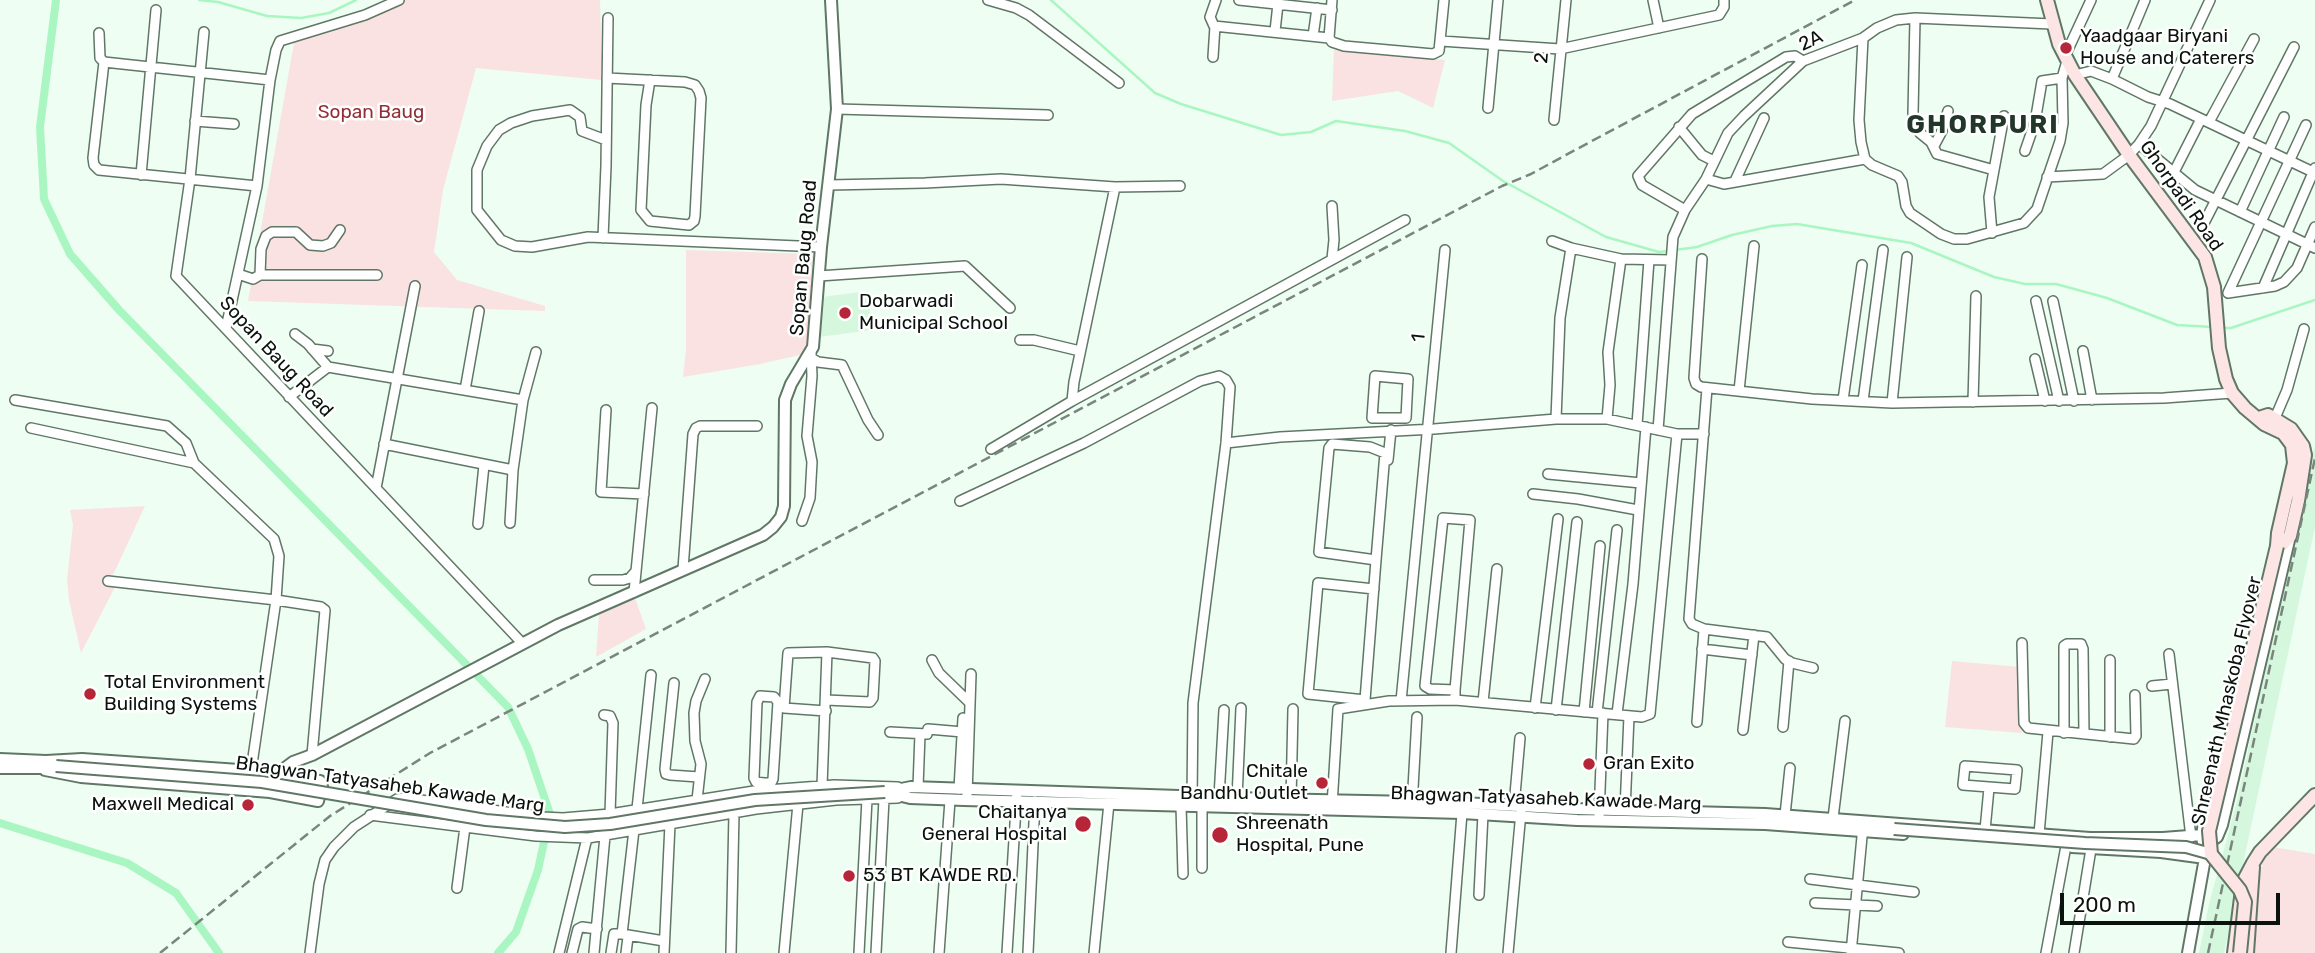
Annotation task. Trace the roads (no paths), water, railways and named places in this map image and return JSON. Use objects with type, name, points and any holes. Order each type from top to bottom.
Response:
[{"type":"main road","name":"Ghorpadi Road","points":[[2047,0],[2069,77],[2205,257],[2214,287],[2219,348],[2232,393]]},
{"type":"main road","points":[[2232,393],[2264,424],[2283,433],[2297,445]]},
{"type":"main road","points":[[2259,418],[2268,415],[2291,429],[2297,445],[2282,540]]},
{"type":"main road","name":"Shreenath Mhaskoba Flyover","points":[[2244,953],[2245,902],[2240,890],[2206,853],[2209,831],[2282,540]]},
{"type":"main road","name":"Shreenath Mhaskoba Flyover","points":[[2244,953],[2248,893],[2220,854],[2216,845],[2216,831],[2282,540]]},
{"type":"main road","points":[[2234,953],[2243,882],[2260,852],[2315,795]]},
{"type":"main road","points":[[2244,953],[2253,863]]},
{"type":"street","points":[[226,328],[257,186],[271,80],[280,41],[365,15],[399,0]]},
{"type":"street","name":"Sopan Baug Road","points":[[277,774],[293,762],[312,755],[466,675],[522,643],[763,535],[781,517],[784,506],[785,400],[791,384],[811,356],[813,347],[837,109],[831,0]]},
{"type":"street","points":[[988,0],[1016,8],[1029,15],[1119,83]]},
{"type":"street","points":[[1216,0],[1210,17],[1215,26],[1329,38],[1332,42],[1344,46],[1433,54],[1439,51],[1444,0]]},
{"type":"street","points":[[1238,0],[1317,8],[1332,5],[1329,38]]},
{"type":"street","points":[[1488,108],[1497,0]]},
{"type":"street","name":"2","points":[[1554,120],[1566,0]]},
{"type":"street","points":[[1653,0],[1659,27]]},
{"type":"street","points":[[1441,41],[1560,49],[1719,15],[1724,7],[1724,0]]},
{"type":"street","points":[[2066,59],[2091,0]]},
{"type":"street","points":[[2112,79],[2145,0]]},
{"type":"street","points":[[2047,177],[2103,174],[2129,155],[2151,126],[2210,0]]},
{"type":"street","points":[[1275,31],[1278,4]]},
{"type":"street","points":[[1313,36],[1317,8]]},
{"type":"street","points":[[141,175],[156,9]]},
{"type":"street","points":[[603,238],[608,18]]},
{"type":"street","points":[[1915,18],[1915,125],[1941,156],[1994,170]]},
{"type":"street","name":"2A","points":[[1658,430],[1675,230],[1706,179],[1728,133],[1803,61],[1863,38],[1877,27],[1896,20],[1915,18],[2052,24]]},
{"type":"street","points":[[1213,57],[1215,26]]},
{"type":"street","name":"Sopan Baug Road","points":[[204,32],[190,179],[176,276],[179,282],[226,328],[522,643]]},
{"type":"street","points":[[99,33],[100,58],[104,62],[271,80]]},
{"type":"street","points":[[1863,38],[1859,120],[1866,159],[1872,165],[1898,176],[1905,189],[1907,210],[1941,234],[1955,239],[1967,239],[2024,223],[2037,209],[2060,141],[2069,77]]},
{"type":"street","points":[[2174,173],[2254,39]]},
{"type":"street","points":[[2202,227],[2294,47]]},
{"type":"street","points":[[1685,210],[1642,185],[1637,179],[1692,114],[1786,57],[1795,56],[1803,61]]},
{"type":"street","points":[[104,62],[94,165],[106,172],[257,186]]},
{"type":"street","points":[[2025,151],[2035,122],[2042,81],[2091,71],[2315,171],[2263,288]]},
{"type":"street","points":[[607,78],[650,80],[685,82],[695,85],[701,98],[695,216],[689,225],[650,221],[641,210],[646,105],[650,80]]},
{"type":"street","points":[[837,109],[1048,115]]},
{"type":"street","points":[[606,139],[582,131],[580,117],[570,110],[532,116],[511,123],[499,130],[487,146],[477,170],[477,210],[501,240],[515,246],[532,247],[576,238],[603,238],[821,247]]},
{"type":"street","points":[[1934,146],[1948,111]]},
{"type":"street","points":[[1992,233],[1989,197],[2004,117]]},
{"type":"street","points":[[2240,212],[2284,117]]},
{"type":"street","points":[[1735,181],[1764,118]]},
{"type":"street","points":[[195,121],[234,124]]},
{"type":"street","points":[[2306,125],[2228,293],[2276,286],[2291,275],[2311,246],[2315,227]]},
{"type":"street","points":[[1679,127],[1702,155],[1714,161]]},
{"type":"street","points":[[2139,144],[2195,190],[2311,246]]},
{"type":"street","points":[[1706,179],[1719,184],[1866,159]]},
{"type":"street","points":[[829,184],[1002,179],[1115,187],[1180,186]]},
{"type":"street","points":[[1072,401],[1115,187]]},
{"type":"street","points":[[1332,206],[1332,259]]},
{"type":"street","points":[[990,449],[1072,401],[1405,220]]},
{"type":"street","points":[[668,240],[670,224]]},
{"type":"street","points":[[260,275],[261,249],[265,236],[272,232],[296,232],[310,245],[323,246],[331,243],[340,230]]},
{"type":"street","points":[[1552,241],[1621,259],[1671,258]]},
{"type":"street","points":[[1739,391],[1754,246]]},
{"type":"street","points":[[1556,419],[1560,318],[1571,248]]},
{"type":"street","name":"1","points":[[1401,701],[1445,250]]},
{"type":"street","points":[[1863,401],[1883,250]]},
{"type":"street","points":[[1892,403],[1907,257]]},
{"type":"street","points":[[1607,419],[1610,384],[1608,352],[1621,259]]},
{"type":"street","points":[[1702,259],[1694,378],[1696,384],[1707,388],[1892,403],[2177,398],[2232,393]]},
{"type":"street","points":[[1617,715],[1633,584],[1641,483],[1649,260]]},
{"type":"street","points":[[1843,400],[1862,265]]},
{"type":"street","points":[[819,276],[965,266],[1010,308]]},
{"type":"street","points":[[238,274],[253,279],[260,275],[377,275]]},
{"type":"street","points":[[376,488],[415,286]]},
{"type":"street","points":[[1973,402],[1976,296]]},
{"type":"street","points":[[2036,301],[2059,401]]},
{"type":"street","points":[[2053,301],[2074,401]]},
{"type":"street","points":[[465,390],[480,311]]},
{"type":"street","points":[[2275,418],[2287,390],[2304,329]]},
{"type":"street","points":[[295,334],[328,366],[523,400]]},
{"type":"street","points":[[1020,340],[1034,340],[1080,351]]},
{"type":"street","points":[[312,349],[328,351]]},
{"type":"street","points":[[2083,351],[2092,400]]},
{"type":"street","points":[[510,523],[513,470],[523,400],[536,352]]},
{"type":"street","points":[[811,356],[818,362],[842,365],[878,435]]},
{"type":"street","points":[[802,521],[810,498],[812,462],[807,436],[811,356]]},
{"type":"street","points":[[2035,359],[2045,401]]},
{"type":"street","points":[[289,397],[328,366]]},
{"type":"street","points":[[960,501],[1084,443],[1212,376],[1226,380],[1230,387],[1226,443],[1196,676],[1191,804],[1183,874]]},
{"type":"street","points":[[1375,376],[1408,379],[1406,418],[1382,419],[1372,418],[1375,376]]},
{"type":"street","points":[[1707,388],[1688,614],[1692,624],[1703,629],[1767,638],[1789,661],[1813,668]]},
{"type":"street","points":[[15,400],[167,426],[177,432],[186,443],[194,463],[274,539],[279,556],[276,600],[251,771]]},
{"type":"street","points":[[634,592],[652,408]]},
{"type":"street","points":[[606,410],[601,492],[644,494]]},
{"type":"street","points":[[1366,705],[1386,430],[1382,419]]},
{"type":"street","points":[[1226,443],[1556,419],[1607,419],[1677,434],[1704,435]]},
{"type":"street","points":[[682,569],[693,434],[696,428],[757,426]]},
{"type":"street","points":[[31,428],[194,463]]},
{"type":"street","points":[[1455,695],[1470,520],[1443,518],[1425,686],[1430,689],[1483,702],[1648,716],[1651,709],[1677,434]]},
{"type":"street","points":[[384,444],[513,470]]},
{"type":"street","points":[[1374,589],[1318,583],[1308,694],[1365,699],[1374,589],[1376,560],[1385,453],[1370,447],[1332,444],[1329,448],[1319,552],[1376,560]]},
{"type":"street","points":[[478,524],[484,466]]},
{"type":"street","points":[[1548,474],[1641,483]]},
{"type":"street","points":[[1533,494],[1638,510]]},
{"type":"street","points":[[1535,708],[1558,519]]},
{"type":"street","points":[[1556,710],[1577,522]]},
{"type":"street","points":[[1599,815],[1600,713],[1617,530]]},
{"type":"street","points":[[2197,836],[2282,540]]},
{"type":"street","points":[[1584,712],[1600,546]]},
{"type":"street","points":[[1483,702],[1497,569]]},
{"type":"street","points":[[594,580],[623,580],[630,578],[636,571]]},
{"type":"street","points":[[108,581],[321,607],[326,614],[312,755]]},
{"type":"street","points":[[1697,722],[1703,629]]},
{"type":"street","points":[[1743,730],[1754,635]]},
{"type":"street","points":[[2022,643],[2024,723],[2028,728],[2048,732],[2135,738],[2135,695]]},
{"type":"street","points":[[2064,733],[2064,646],[2081,644],[2084,734]]},
{"type":"street","points":[[1702,649],[1752,654]]},
{"type":"street","points":[[822,786],[827,652]]},
{"type":"street","points":[[827,652],[870,656],[875,661],[873,698],[870,702],[787,709],[783,704],[788,653],[827,652]]},
{"type":"street","points":[[2169,654],[2197,836],[2206,853],[2188,953]]},
{"type":"street","points":[[932,660],[939,673],[970,703]]},
{"type":"street","points":[[2109,660],[2110,737]]},
{"type":"street","points":[[1783,727],[1789,661]]},
{"type":"street","points":[[964,793],[971,674]]},
{"type":"street","points":[[637,809],[651,675]]},
{"type":"street","points":[[697,800],[701,764],[695,741],[694,713],[705,679]]},
{"type":"street","points":[[674,683],[666,774],[699,777]]},
{"type":"street","points":[[2152,686],[2172,684]]},
{"type":"street","points":[[1338,709],[1455,695]]},
{"type":"street","points":[[310,953],[319,884],[325,860],[334,847],[370,815],[397,799],[563,818],[610,814],[764,786],[773,779],[778,702],[774,697],[760,696],[757,702],[754,778],[764,786],[913,791],[920,734]]},
{"type":"street","points":[[1332,805],[1339,696]]},
{"type":"street","points":[[1237,798],[1241,708]]},
{"type":"street","points":[[1291,800],[1293,709]]},
{"type":"street","points":[[1219,797],[1224,710]]},
{"type":"street","points":[[604,715],[610,716],[614,723],[610,814]]},
{"type":"street","points":[[1625,810],[1629,716]]},
{"type":"street","points":[[1412,806],[1416,717]]},
{"type":"street","points":[[963,718],[964,793]]},
{"type":"street","points":[[1833,818],[1845,721]]},
{"type":"street","points":[[890,732],[927,734],[928,729],[962,732]]},
{"type":"street","points":[[2039,834],[2048,732]]},
{"type":"street","points":[[1508,953],[1519,809],[1520,738]]},
{"type":"street","name":"Bhagwan Tatyasaheb Kawade Marg","points":[[0,759],[49,766],[262,782],[486,820],[565,827],[610,824],[755,800],[884,795],[913,791],[1191,804],[1219,797],[1332,805]]},
{"type":"street","points":[[82,760],[251,771],[320,781],[322,786],[318,801],[270,792],[81,777],[49,766],[82,760]]},
{"type":"street","name":"Bhagwan Tatyasaheb Kawade Marg","points":[[0,768],[49,766]]},
{"type":"street","points":[[1965,766],[2017,770],[2015,789],[1989,788],[1963,785],[1965,766]]},
{"type":"street","points":[[1785,815],[1790,768]]},
{"type":"street","points":[[270,792],[277,774]]},
{"type":"street","points":[[1985,830],[1989,788]]},
{"type":"street","name":"Bhagwan Tatyasaheb Kawade Marg","points":[[913,791],[950,800],[964,793]]},
{"type":"street","points":[[370,815],[536,836],[587,838],[734,813],[884,795],[876,953]]},
{"type":"street","points":[[1007,953],[1017,796]]},
{"type":"street","name":"Bhagwan Tatyasaheb Kawade Marg","points":[[1017,796],[1035,802],[1069,797],[1109,803],[1412,806],[1700,817],[1785,815],[1833,818],[1866,828],[1985,830],[2090,838],[2197,836]]},
{"type":"street","points":[[859,953],[867,799]]},
{"type":"street","points":[[939,953],[950,800]]},
{"type":"street","points":[[1028,953],[1035,802]]},
{"type":"street","points":[[1094,953],[1109,803]]},
{"type":"street","points":[[784,953],[798,804]]},
{"type":"street","points":[[1191,804],[1202,868]]},
{"type":"street","name":"Bhagwan Tatyasaheb Kawade Marg","points":[[1412,806],[1483,814],[1519,809]]},
{"type":"street","name":"Bhagwan Tatyasaheb Kawade Marg","points":[[1599,815],[1625,810],[1866,828],[2091,849],[2206,853]]},
{"type":"street","points":[[731,953],[734,813]]},
{"type":"street","points":[[1451,953],[1462,813]]},
{"type":"street","points":[[1479,895],[1483,814]]},
{"type":"street","points":[[664,953],[670,824]]},
{"type":"street","points":[[457,888],[465,827]]},
{"type":"street","points":[[1851,950],[1856,886],[1866,828]]},
{"type":"street","name":"Shreenath Mhaskoba Flyover","points":[[1866,828],[2085,843],[2186,846],[2206,853]]},
{"type":"street","points":[[626,953],[625,935],[634,830]]},
{"type":"street","points":[[594,953],[605,836]]},
{"type":"street","points":[[559,953],[587,838]]},
{"type":"street","points":[[2046,953],[2066,846]]},
{"type":"street","points":[[2074,953],[2091,849]]},
{"type":"street","points":[[1810,880],[1914,892]]},
{"type":"street","points":[[1815,902],[1877,906]]},
{"type":"street","points":[[572,953],[578,929],[597,929]]},
{"type":"street","points":[[611,953],[614,934],[664,941]]},
{"type":"street","points":[[1788,942],[1899,953]]},
{"type":"waterway","points":[[56,0],[40,127],[44,199],[70,254],[119,310],[508,707],[528,749],[550,814],[538,870],[516,932],[498,953]]},
{"type":"waterway","points":[[199,0],[218,2],[267,16],[301,18],[329,13],[356,0]]},
{"type":"waterway","points":[[1051,0],[1155,93],[1181,104],[1281,135],[1311,132],[1336,121],[1405,131],[1449,143],[1503,181],[1606,237],[1659,252],[1668,251]]},
{"type":"waterway","points":[[1675,250],[1697,247],[1732,235],[1772,226],[1797,224],[1911,243],[1994,277],[2025,284],[2056,284],[2107,298],[2177,325],[2212,327]]},
{"type":"waterway","points":[[2223,328],[2231,328],[2315,300]]},
{"type":"waterway","points":[[0,823],[127,863],[176,893],[219,953]]},
{"type":"railway","points":[[160,953],[330,816],[430,753],[1502,186],[1531,174],[1855,0]]},
{"type":"railway","points":[[2208,953],[2315,458]]},
{"type":"place","name":"Yaadgaar Biryani House and Caterers","points":[[2066,48]]},
{"type":"place","name":"Dobarwadi Municipal School","points":[[845,313]]},
{"type":"place","name":"Total Environment Building Systems","points":[[90,694]]},
{"type":"place","name":"Gran Exito","points":[[1589,764]]},
{"type":"place","name":"Chitale Bandhu Outlet","points":[[1322,783]]},
{"type":"place","name":"Maxwell Medical","points":[[248,805]]},
{"type":"place","name":"Chaitanya General Hospital","points":[[1083,824]]},
{"type":"place","name":"Shreenath Hospital, Pune","points":[[1220,835]]},
{"type":"place","name":"53 BT KAWDE RD.","points":[[849,876]]},
{"type":"district","name":"GHORPURI","points":[[1983,125]]},
{"type":"park label","name":"Sopan Baug","points":[[371,113]]}]
